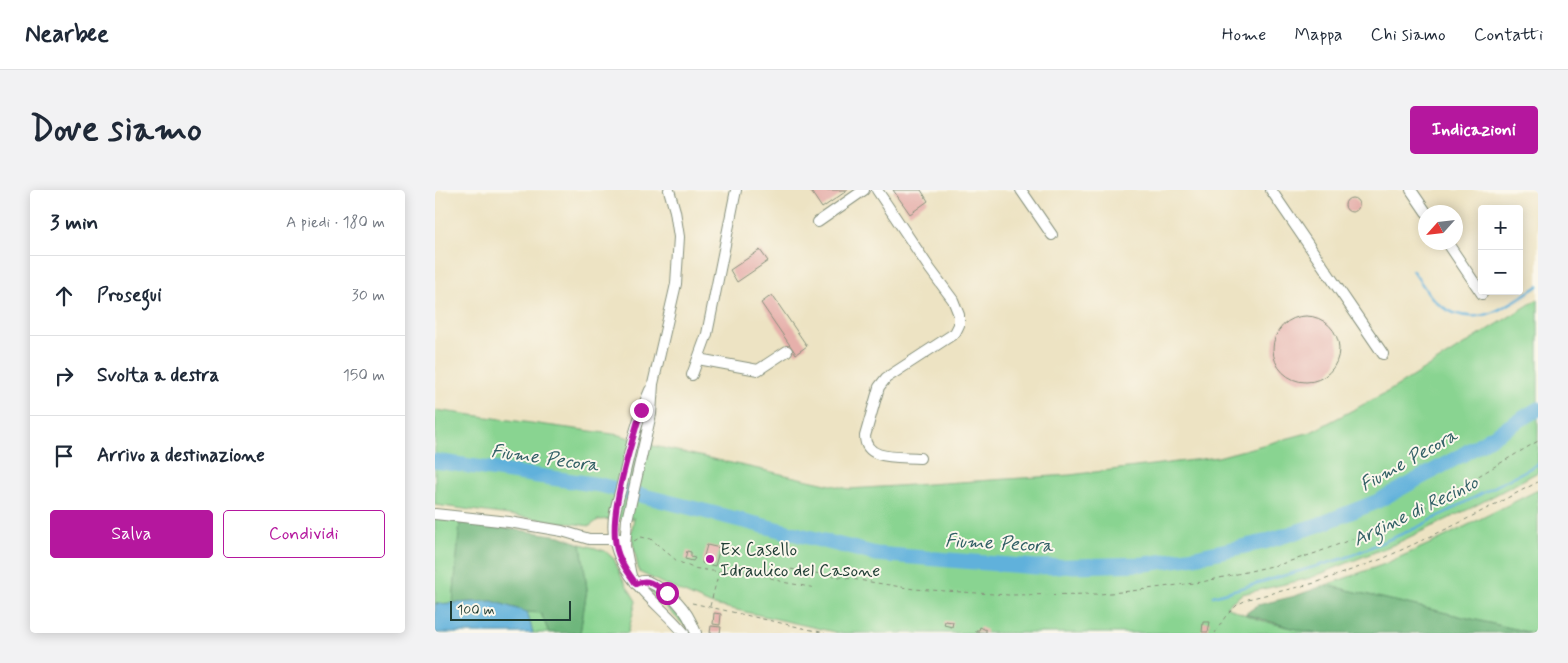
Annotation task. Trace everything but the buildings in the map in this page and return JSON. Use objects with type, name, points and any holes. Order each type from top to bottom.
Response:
[{"type":"street","points":[[624,541],[651,414],[653,384],[676,276],[679,237],[669,190]]},
{"type":"street","points":[[692,375],[707,334],[736,190]]},
{"type":"street","points":[[818,222],[864,190]]},
{"type":"street","points":[[877,190],[953,300],[959,315],[959,325],[955,333],[886,378],[879,387],[865,436],[865,442],[869,449],[876,455],[920,458]]},
{"type":"street","points":[[1021,190],[1052,235]]},
{"type":"street","points":[[1271,190],[1383,354]]},
{"type":"street","points":[[1411,190],[1421,205]]},
{"type":"street","points":[[1452,250],[1478,288]]},
{"type":"street","points":[[698,359],[758,370],[787,351]]},
{"type":"street","points":[[653,384],[641,410],[614,518],[624,541],[633,580],[650,600],[684,633]]},
{"type":"street","points":[[435,514],[509,522],[562,531],[589,539],[624,541]]},
{"type":"street","points":[[633,580],[647,581],[667,593],[681,605],[696,633]]},
{"type":"path","points":[[624,541],[641,537],[651,539],[677,561],[693,568],[719,571],[752,572],[790,569],[914,589],[1009,595],[1100,594],[1202,582],[1281,564],[1316,553],[1407,518],[1538,441]]},
{"type":"path","points":[[1215,633],[1225,617],[1237,605],[1248,599],[1315,583],[1382,559],[1457,524],[1538,482]]},
{"type":"path","points":[[710,607],[719,571]]},
{"type":"path","points":[[752,572],[766,575],[782,582],[816,588]]},
{"type":"path","points":[[681,605],[692,603],[825,633]]},
{"type":"green space","points":[[1538,299],[1538,472],[1471,508],[1395,544],[1310,578],[1242,594],[1226,606],[1260,620],[1320,633],[839,633],[710,604],[639,572],[631,534],[634,518],[598,520],[590,526],[435,505],[435,410],[620,435],[654,446],[849,489],[1070,475],[1218,457],[1311,432],[1389,391]]},
{"type":"green space","points":[[1538,490],[1538,633],[1326,585],[1382,565],[1436,541]]},
{"type":"green space","points":[[435,518],[460,522],[453,603],[435,604]]},
{"type":"green space","points":[[460,522],[560,536],[581,544],[587,589],[580,633],[549,633],[541,613],[527,612],[492,601],[453,603]]},
{"type":"green space","points":[[581,544],[605,551],[614,559],[622,578],[636,601],[628,633],[580,633],[587,589]]},
{"type":"green space","points":[[1326,585],[1532,633],[1320,633],[1299,630],[1245,614],[1258,605],[1295,596]]},
{"type":"green space","points":[[647,589],[671,606],[683,619],[689,630]]},
{"type":"green space","points":[[527,612],[541,613],[549,633],[533,633]]},
{"type":"water","points":[[492,601],[527,612],[533,633],[435,633],[435,604]]},
{"type":"waterway","points":[[1412,270],[1437,303],[1451,312],[1466,316],[1488,314],[1498,310],[1538,286]]},
{"type":"waterway","name":"Fiume Pecora","points":[[435,461],[600,485],[876,554],[1036,567],[1145,564],[1195,557],[1264,542],[1318,525],[1376,502],[1462,455],[1538,409]]},
{"type":"waterway","name":"Argine di Recinto","points":[[1213,596],[1345,558],[1416,528],[1538,464]]},
{"type":"place","name":"Ex Casello Idraulico del Casone","points":[[710,559]]},
{"type":"route","points":[[641,410],[614,518],[615,539],[617,552],[636,584],[644,580],[667,593]]}]
